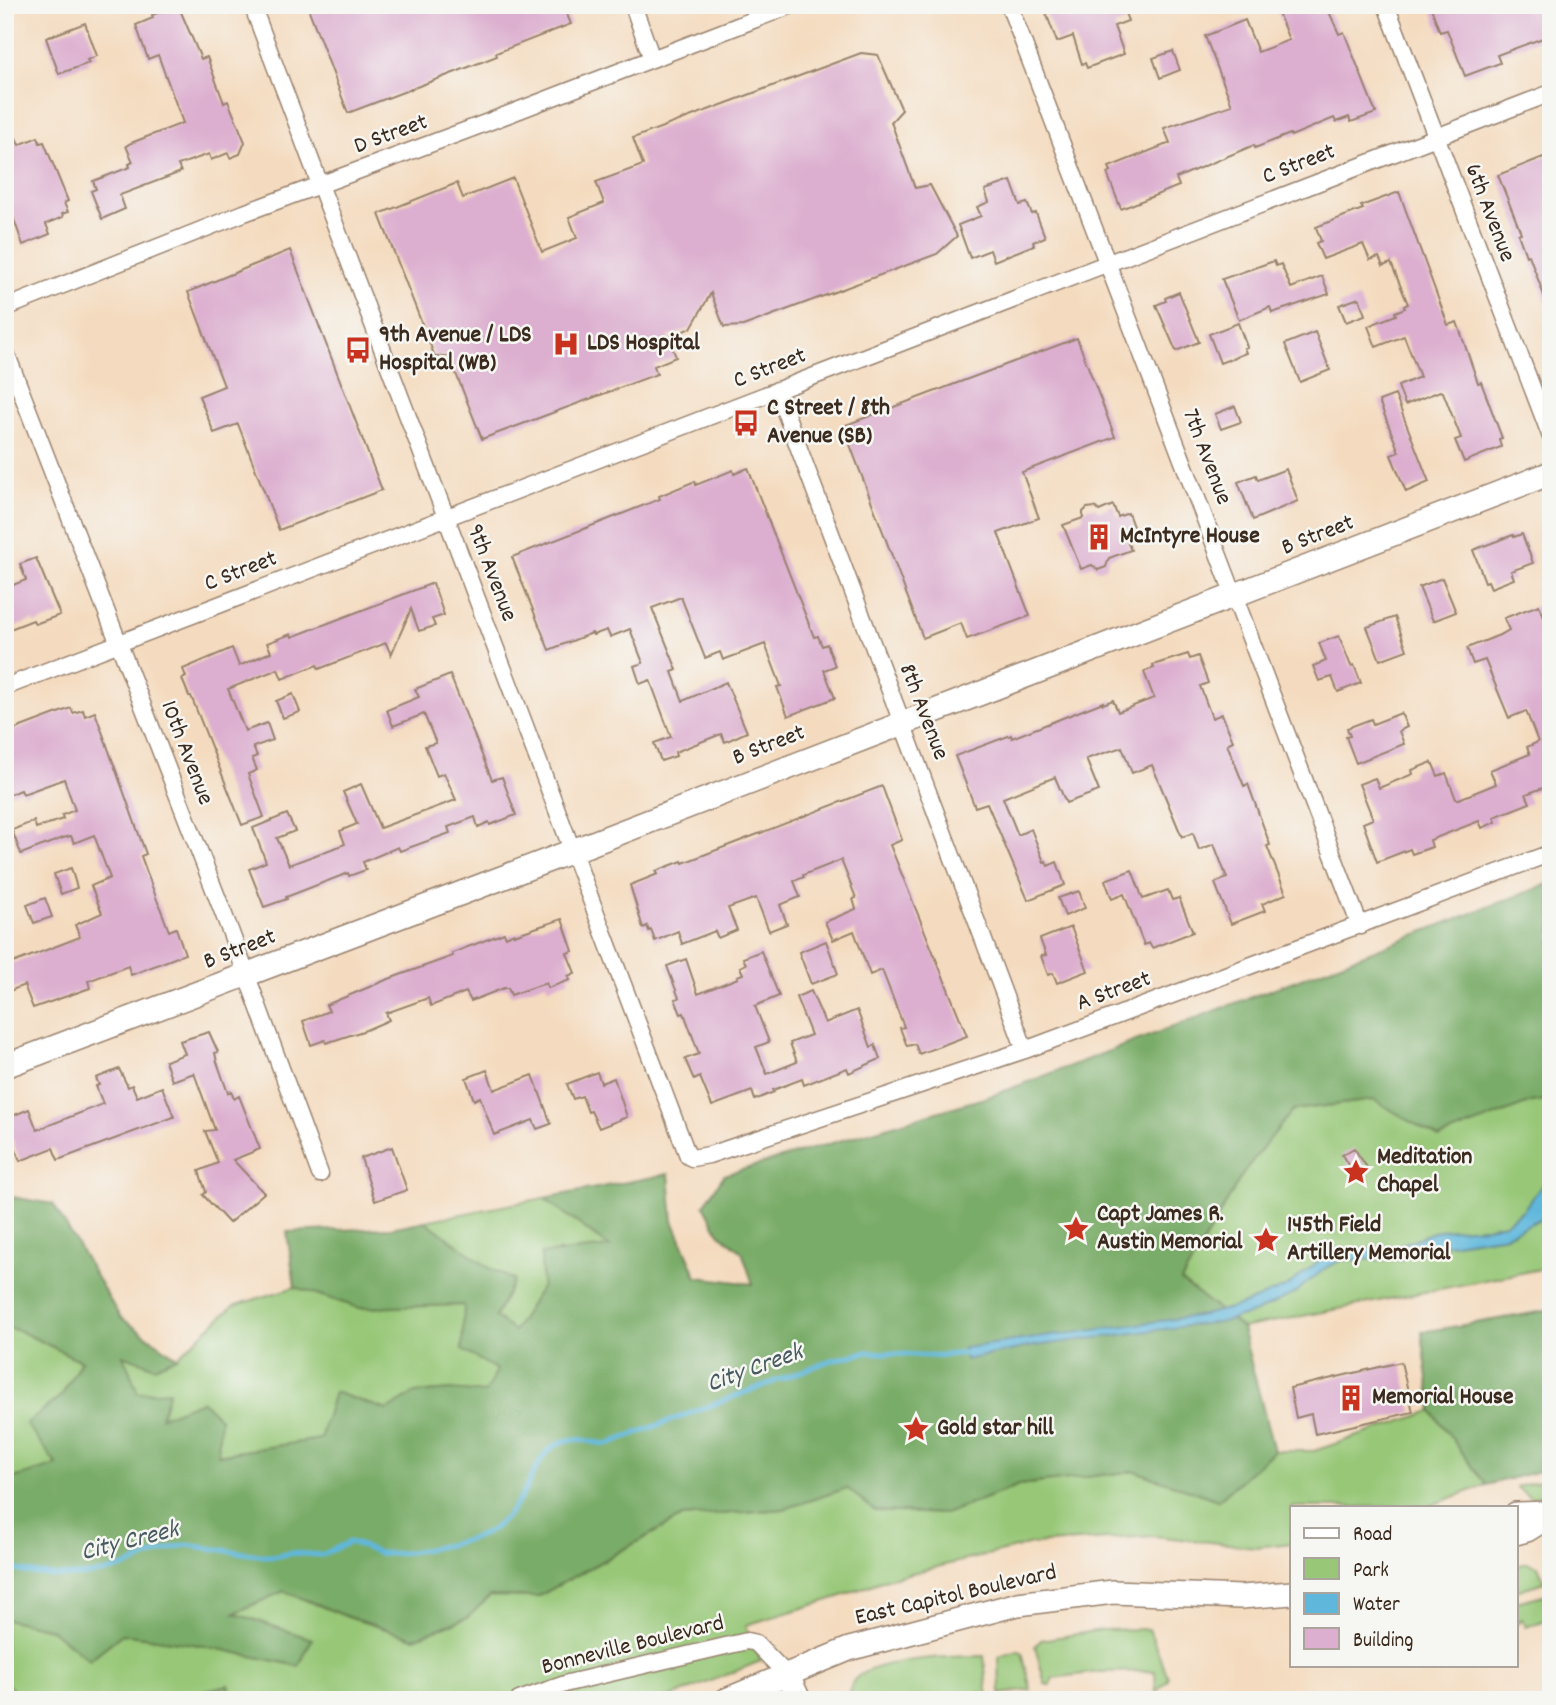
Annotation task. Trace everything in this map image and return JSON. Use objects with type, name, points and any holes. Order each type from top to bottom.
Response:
[{"type":"street","name":"9th Avenue","points":[[252,5],[688,1156]]},
{"type":"street","points":[[632,5],[652,59]]},
{"type":"street","name":"D Street","points":[[5,308],[792,5]]},
{"type":"street","name":"7th Avenue","points":[[1009,5],[1360,926]]},
{"type":"street","name":"6th Avenue","points":[[1386,5],[1551,437]]},
{"type":"street","name":"C Street","points":[[5,687],[1551,93]]},
{"type":"street","name":"10th Avenue","points":[[5,350],[320,1174]]},
{"type":"street","name":"8th Avenue","points":[[777,390],[1025,1049]]},
{"type":"street","name":"B Street","points":[[5,1066],[1551,473]]},
{"type":"street","name":"A Street","points":[[688,1156],[692,1158],[709,1154],[1025,1049],[1551,853]]},
{"type":"street","points":[[1518,1514],[1551,1514]]},
{"type":"street","points":[[1518,1532],[1527,1530],[1551,1514]]},
{"type":"street","name":"East Capitol Boulevard","points":[[726,1700],[844,1651],[881,1639],[995,1609],[1051,1598],[1114,1592],[1241,1597],[1290,1593]]},
{"type":"street","name":"Bonneville Boulevard","points":[[519,1700],[581,1679],[747,1641],[756,1643],[788,1675]]},
{"type":"street","points":[[788,1675],[799,1700]]},
{"type":"green space","points":[[1551,883],[1551,1099],[1531,1102],[1439,1138],[1374,1100],[1293,1110],[1245,1170],[1181,1281],[1242,1328],[1274,1451],[1218,1500],[1135,1471],[1019,1485],[945,1514],[875,1511],[847,1488],[784,1509],[682,1517],[537,1597],[490,1596],[467,1618],[414,1638],[348,1617],[284,1591],[234,1613],[312,1639],[299,1666],[200,1645],[122,1634],[89,1660],[51,1629],[5,1619],[5,1465],[14,1478],[57,1465],[26,1424],[62,1395],[81,1361],[18,1330],[5,1328],[5,1196],[53,1204],[120,1317],[177,1357],[155,1367],[123,1355],[138,1393],[169,1391],[161,1417],[202,1401],[220,1418],[218,1455],[320,1439],[334,1392],[387,1410],[415,1393],[452,1390],[485,1393],[497,1370],[462,1350],[464,1305],[359,1308],[295,1287],[287,1232],[391,1228],[425,1221],[489,1268],[514,1280],[495,1317],[514,1331],[542,1286],[541,1254],[610,1247],[544,1198],[669,1174],[673,1221],[697,1277],[753,1284],[742,1252],[719,1233],[704,1205],[724,1175],[991,1096]]},
{"type":"green space","points":[[1551,1099],[1551,1267],[1242,1328],[1181,1281],[1245,1170],[1293,1110],[1374,1100],[1439,1138],[1531,1102]]},
{"type":"green space","points":[[544,1198],[610,1247],[542,1286],[514,1331],[494,1317],[514,1280],[489,1268],[425,1221]]},
{"type":"green space","points":[[295,1287],[359,1308],[464,1305],[497,1369],[485,1394],[452,1390],[415,1393],[387,1410],[334,1392],[321,1439],[217,1455],[160,1417],[138,1393],[123,1354],[155,1367],[177,1357],[233,1306]]},
{"type":"green space","points":[[1551,1310],[1551,1468],[1486,1485],[1432,1411],[1422,1332]]},
{"type":"green space","points":[[5,1328],[18,1330],[81,1361],[62,1395],[26,1424],[58,1465],[14,1478],[5,1465]]},
{"type":"green space","points":[[1432,1411],[1486,1485],[1430,1506],[1290,1506],[1290,1543],[1256,1547],[1153,1536],[1032,1544],[887,1579],[839,1597],[746,1625],[761,1661],[664,1700],[234,1700],[229,1685],[160,1700],[10,1700],[13,1690],[5,1681],[5,1619],[51,1629],[89,1660],[122,1634],[200,1645],[299,1666],[311,1639],[233,1614],[283,1591],[348,1617],[414,1638],[467,1618],[490,1596],[537,1597],[682,1517],[784,1509],[847,1488],[876,1511],[945,1514],[1019,1485],[1135,1471],[1218,1500],[1274,1451],[1314,1451]]},
{"type":"green space","points":[[1551,1478],[1551,1493],[1531,1498],[1516,1487]]},
{"type":"green space","points":[[1527,1563],[1538,1566],[1544,1582],[1518,1590],[1518,1565]]},
{"type":"green space","points":[[1551,1593],[1551,1618],[1526,1627],[1522,1619],[1518,1623],[1518,1601]]},
{"type":"green space","points":[[1149,1629],[1168,1677],[1156,1692],[1155,1671],[1100,1672],[1052,1678],[1051,1685],[1045,1684],[1035,1646],[1041,1640],[1102,1630]]},
{"type":"green space","points":[[1022,1652],[1031,1690],[1000,1694],[999,1657]]},
{"type":"green space","points":[[984,1656],[988,1700],[982,1700],[980,1692],[952,1700],[848,1700],[855,1679],[880,1667],[897,1662]]},
{"type":"green space","points":[[229,1685],[234,1700],[160,1700]]},
{"type":"water","points":[[1551,1179],[1551,1214],[1506,1235],[1427,1245],[1402,1259],[1342,1260],[1327,1267],[1292,1295],[1256,1312],[1226,1321],[1034,1346],[965,1360],[963,1348],[1203,1315],[1242,1305],[1286,1287],[1328,1254],[1339,1249],[1361,1250],[1397,1246],[1439,1230],[1505,1223],[1523,1210],[1543,1184]]},
{"type":"building","points":[[178,5],[201,59],[207,57],[224,103],[228,101],[245,142],[240,154],[230,158],[228,153],[211,160],[209,154],[178,165],[181,172],[120,195],[125,209],[102,219],[91,191],[96,189],[93,181],[130,167],[129,164],[133,162],[126,146],[183,123],[158,55],[148,59],[136,25],[153,18],[152,15]]},
{"type":"building","points":[[307,5],[563,5],[571,24],[496,53],[497,56],[348,113]]},
{"type":"building","points":[[1043,5],[1084,5],[1088,15],[1114,5],[1122,5],[1128,21],[1114,26],[1124,54],[1087,68],[1085,63],[1082,64],[1073,36],[1057,42]]},
{"type":"building","points":[[1275,5],[1326,5],[1339,34],[1344,32],[1376,113],[1351,122],[1349,117],[1336,122],[1334,118],[1291,136],[1290,134],[1255,148],[1254,145],[1176,178],[1179,186],[1121,209],[1107,173],[1111,171],[1109,167],[1170,143],[1164,128],[1232,105],[1205,36],[1245,20],[1258,52],[1289,40]]},
{"type":"building","points":[[1430,5],[1551,5],[1551,35],[1497,55],[1500,63],[1465,76],[1447,30],[1440,32]]},
{"type":"building","points":[[85,23],[97,56],[87,60],[89,63],[59,74],[46,38]]},
{"type":"building","points":[[1173,51],[1180,70],[1160,78],[1153,58]]},
{"type":"building","name":"LDS Hospital","points":[[861,53],[878,55],[902,110],[891,122],[915,188],[930,185],[957,236],[937,254],[743,326],[724,327],[711,293],[691,328],[668,337],[676,357],[654,366],[657,374],[482,439],[449,356],[435,357],[379,214],[457,183],[463,198],[513,178],[542,252],[577,238],[569,217],[604,203],[596,182],[643,165],[633,138]]},
{"type":"building","points":[[5,113],[19,145],[38,137],[40,143],[44,142],[68,201],[64,203],[68,212],[46,224],[50,234],[23,245],[5,194]]},
{"type":"building","points":[[1551,154],[1549,309],[1529,255],[1526,256],[1518,234],[1521,233],[1498,175]]},
{"type":"building","points":[[1011,181],[1020,205],[1027,203],[1032,214],[1036,213],[1045,237],[1033,242],[1034,245],[994,261],[990,250],[970,258],[958,225],[981,216],[977,207],[989,202],[985,190]]},
{"type":"building","points":[[1399,192],[1448,325],[1457,322],[1478,383],[1481,382],[1502,438],[1499,439],[1501,447],[1464,462],[1455,440],[1461,438],[1443,392],[1405,405],[1398,386],[1420,377],[1404,336],[1376,347],[1368,326],[1396,315],[1395,312],[1408,304],[1391,263],[1383,266],[1379,257],[1370,260],[1363,244],[1323,259],[1316,243],[1321,241],[1316,227]]},
{"type":"building","points":[[290,250],[382,490],[279,530],[238,424],[214,433],[199,396],[224,386],[188,292]]},
{"type":"building","points":[[1274,261],[1276,266],[1281,264],[1291,288],[1322,276],[1329,294],[1272,313],[1270,307],[1239,320],[1222,279]]},
{"type":"building","points":[[1179,292],[1199,342],[1176,351],[1156,305]]},
{"type":"building","points":[[1359,298],[1365,315],[1346,322],[1339,305]]},
{"type":"building","points":[[1238,323],[1247,347],[1244,348],[1246,353],[1220,363],[1209,334]]},
{"type":"building","points":[[1315,332],[1330,370],[1300,382],[1285,344]]},
{"type":"building","points":[[1077,338],[1115,437],[1022,472],[1039,518],[998,533],[1030,616],[967,639],[961,623],[923,638],[843,426]]},
{"type":"building","points":[[1395,395],[1429,482],[1406,492],[1391,455],[1399,452],[1379,401]]},
{"type":"building","points":[[1235,406],[1241,422],[1221,429],[1215,414]]},
{"type":"building","points":[[748,468],[814,637],[818,636],[822,646],[827,644],[835,666],[824,670],[835,698],[788,716],[777,687],[781,686],[765,644],[723,660],[720,652],[705,658],[681,597],[652,608],[677,670],[672,672],[683,701],[726,682],[747,732],[725,742],[721,734],[675,752],[676,756],[661,761],[654,743],[671,737],[650,680],[640,684],[634,666],[643,663],[630,629],[610,637],[607,630],[593,635],[592,633],[549,650],[512,557],[660,499],[659,496],[695,481],[696,485],[733,470],[734,474]]},
{"type":"building","points":[[1286,469],[1298,501],[1253,520],[1238,482],[1256,475],[1258,480]]},
{"type":"building","name":"McIntyre House","points":[[1113,505],[1118,517],[1128,513],[1136,535],[1126,539],[1131,550],[1109,558],[1106,567],[1098,570],[1092,565],[1081,569],[1063,525],[1083,518],[1083,512],[1087,508],[1095,507],[1099,511]]},
{"type":"building","points":[[1522,534],[1533,563],[1511,571],[1514,579],[1491,588],[1488,581],[1485,582],[1473,550]]},
{"type":"building","points":[[36,558],[60,615],[35,624],[33,620],[5,631],[5,588],[26,580],[20,564]]},
{"type":"building","points":[[1442,578],[1456,612],[1433,621],[1419,587]]},
{"type":"building","points":[[433,583],[444,615],[432,619],[435,626],[419,631],[411,609],[391,655],[386,643],[319,669],[317,665],[282,679],[278,669],[228,689],[245,731],[267,723],[273,740],[253,747],[257,756],[252,758],[257,770],[248,774],[264,817],[242,825],[182,679],[186,677],[183,669],[232,648],[239,666],[271,652],[267,643],[291,634],[292,637]]},
{"type":"building","points":[[1539,605],[1551,633],[1551,785],[1526,794],[1530,803],[1494,817],[1496,822],[1482,828],[1479,821],[1430,840],[1432,847],[1412,854],[1410,849],[1377,862],[1363,823],[1373,819],[1359,784],[1375,778],[1379,788],[1413,774],[1412,770],[1432,762],[1438,776],[1446,773],[1456,799],[1459,799],[1496,784],[1490,770],[1530,754],[1527,747],[1538,742],[1526,711],[1509,718],[1485,660],[1473,664],[1467,648],[1509,630],[1504,618]]},
{"type":"building","points":[[1395,617],[1407,650],[1380,660],[1367,627]]},
{"type":"building","points":[[1339,636],[1361,683],[1338,692],[1332,677],[1319,681],[1313,666],[1326,661],[1319,643]]},
{"type":"building","points":[[1188,654],[1190,659],[1198,656],[1208,683],[1200,686],[1212,718],[1222,714],[1233,741],[1227,744],[1244,786],[1248,784],[1270,845],[1267,846],[1286,894],[1262,904],[1265,911],[1231,924],[1215,883],[1227,878],[1214,844],[1199,850],[1193,833],[1182,837],[1152,765],[1132,773],[1122,747],[1086,759],[1099,791],[1066,803],[1055,777],[1003,798],[1018,835],[1031,829],[1044,862],[1046,861],[1048,866],[1057,862],[1065,885],[1028,900],[987,803],[975,807],[955,756],[1011,735],[1012,738],[1103,702],[1113,700],[1118,712],[1154,698],[1144,672],[1154,668],[1153,665]]},
{"type":"building","points":[[450,675],[492,780],[502,777],[516,815],[478,827],[475,817],[448,827],[450,833],[400,851],[398,847],[363,862],[366,870],[349,876],[348,873],[264,907],[249,869],[266,862],[253,828],[287,814],[295,831],[277,838],[289,865],[345,844],[340,831],[357,824],[343,792],[361,784],[380,828],[456,800],[444,773],[437,776],[425,746],[436,743],[424,714],[393,726],[387,710],[419,697],[415,689]]},
{"type":"building","points":[[293,694],[300,712],[283,718],[276,701]]},
{"type":"building","points":[[71,708],[73,713],[83,710],[85,716],[95,712],[146,854],[141,856],[154,892],[169,931],[176,928],[185,954],[131,975],[128,966],[88,981],[90,988],[33,1008],[24,985],[5,993],[5,966],[80,937],[75,925],[102,913],[91,886],[110,878],[94,835],[74,843],[71,836],[63,838],[21,854],[12,830],[34,821],[36,828],[63,819],[62,815],[75,810],[64,779],[23,794],[21,790],[5,796],[5,733]]},
{"type":"building","points":[[1401,713],[1407,727],[1399,731],[1404,744],[1356,763],[1346,737],[1350,736],[1347,728],[1371,719],[1373,724]]},
{"type":"building","points":[[882,786],[902,840],[890,845],[967,1036],[919,1054],[915,1044],[907,1046],[900,1028],[904,1027],[882,970],[870,975],[854,931],[833,940],[825,922],[856,909],[853,899],[856,898],[841,860],[794,881],[800,897],[780,905],[787,924],[769,931],[756,898],[728,908],[737,930],[718,938],[715,931],[682,944],[678,931],[655,941],[651,930],[649,931],[647,926],[643,928],[630,885],[658,874],[656,871]]},
{"type":"building","points":[[71,868],[77,888],[61,894],[54,874]]},
{"type":"building","points":[[1132,870],[1143,899],[1168,890],[1172,900],[1179,898],[1193,932],[1152,948],[1149,943],[1144,945],[1124,894],[1112,899],[1105,880]]},
{"type":"building","points":[[1079,891],[1085,908],[1065,916],[1058,898]]},
{"type":"building","points":[[45,898],[52,917],[34,923],[27,905]]},
{"type":"building","points":[[562,919],[573,951],[567,953],[575,973],[568,976],[570,980],[548,988],[546,983],[511,995],[508,988],[504,988],[471,1001],[466,992],[431,1006],[428,998],[386,1013],[389,1020],[366,1030],[311,1045],[303,1021],[329,1011],[326,1005],[453,956],[452,953],[504,933],[506,937]]},
{"type":"building","points":[[1071,927],[1088,971],[1057,983],[1053,973],[1048,975],[1041,956],[1046,955],[1040,939]]},
{"type":"building","points":[[826,941],[838,974],[811,984],[799,952]]},
{"type":"building","points":[[761,951],[779,996],[755,1006],[769,1042],[756,1047],[767,1074],[797,1062],[790,1043],[811,1035],[796,997],[811,991],[825,1023],[857,1010],[871,1047],[875,1045],[880,1059],[849,1073],[847,1068],[804,1085],[802,1079],[755,1100],[752,1091],[712,1106],[700,1077],[694,1080],[685,1059],[699,1054],[684,1013],[681,1014],[675,999],[679,998],[667,966],[686,959],[698,994],[738,978],[737,976],[743,974],[740,967],[746,964],[743,958]]},
{"type":"building","points":[[209,1032],[218,1052],[215,1053],[217,1062],[228,1093],[231,1091],[234,1099],[239,1096],[260,1149],[233,1160],[264,1193],[229,1223],[203,1195],[206,1192],[199,1171],[218,1163],[205,1131],[215,1130],[194,1073],[172,1081],[165,1061],[185,1054],[180,1041]]},
{"type":"building","points":[[119,1069],[128,1087],[132,1085],[137,1097],[162,1087],[174,1117],[58,1160],[53,1148],[20,1161],[12,1139],[5,1142],[5,1119],[29,1109],[37,1130],[103,1104],[96,1078]]},
{"type":"building","points":[[487,1070],[494,1090],[533,1075],[551,1124],[537,1129],[533,1120],[494,1135],[480,1097],[474,1100],[466,1078]]},
{"type":"building","points":[[597,1072],[601,1083],[614,1078],[627,1117],[599,1128],[591,1111],[588,1112],[582,1096],[573,1099],[567,1084]]},
{"type":"building","points":[[392,1147],[407,1190],[375,1201],[361,1158]]},
{"type":"building","points":[[1354,1148],[1368,1169],[1355,1176],[1342,1155]]},
{"type":"building","name":"Memorial House","points":[[1401,1362],[1413,1412],[1315,1434],[1311,1414],[1296,1418],[1290,1388]]},
{"type":"waterway","name":"City Creek","points":[[5,1567],[50,1575],[80,1576],[124,1567],[186,1545],[273,1557],[292,1553],[322,1555],[349,1542],[380,1553],[418,1551],[449,1545],[486,1533],[501,1523],[520,1499],[543,1457],[549,1450],[565,1441],[576,1439],[608,1444],[829,1361],[867,1352],[931,1356],[970,1353]]},
{"type":"place","name":"LDS Hospital","points":[[566,344]]},
{"type":"place","name":"9th Avenue / LDS Hospital (WB)","points":[[358,350]]},
{"type":"place","name":"C Street / 8th Avenue (SB)","points":[[746,423]]},
{"type":"place","name":"McIntyre House","points":[[1099,537]]},
{"type":"place","name":"Meditation Chapel","points":[[1356,1172]]},
{"type":"place","name":"Capt James R. Austin Memorial","points":[[1076,1229]]},
{"type":"place","name":"145th Field Artillery Memorial","points":[[1266,1240]]},
{"type":"place","name":"Memorial House","points":[[1351,1398]]},
{"type":"place","name":"Gold star hill","points":[[916,1429]]}]
